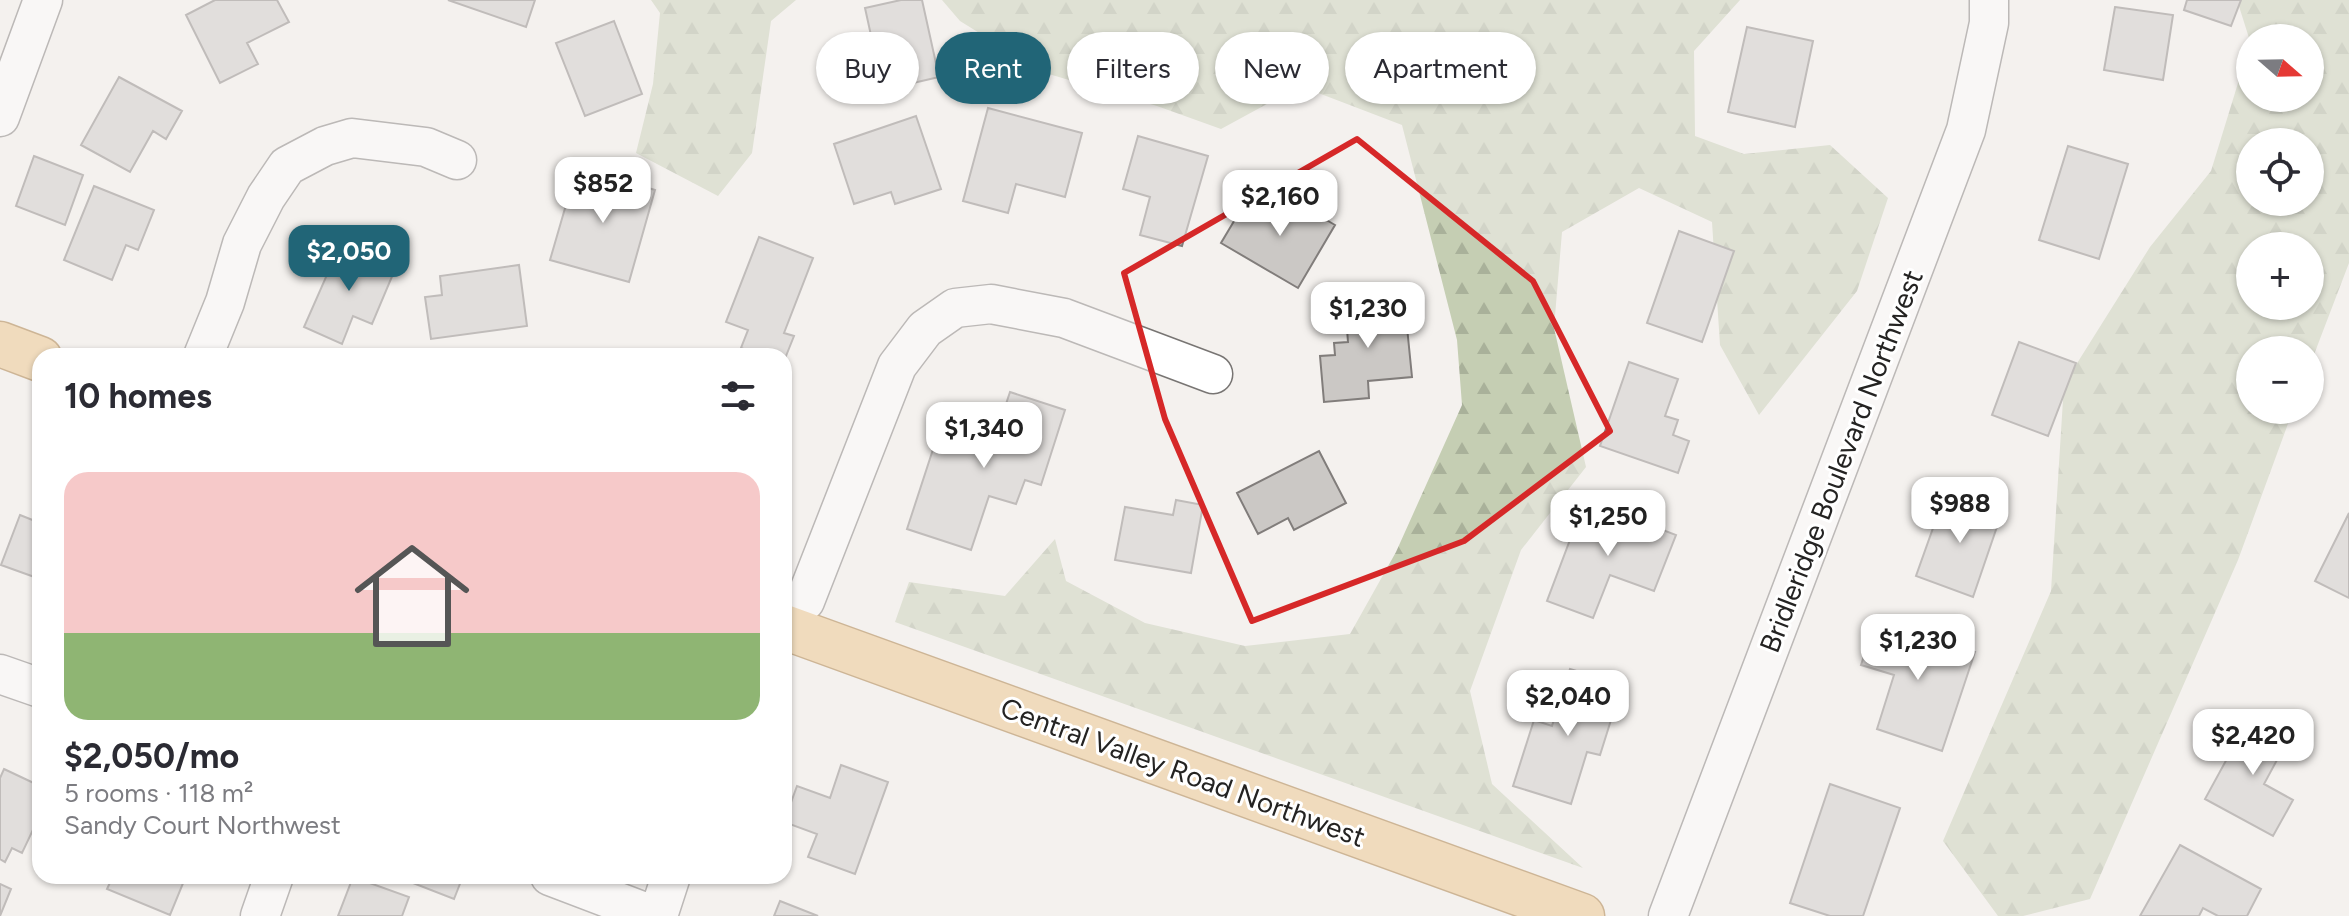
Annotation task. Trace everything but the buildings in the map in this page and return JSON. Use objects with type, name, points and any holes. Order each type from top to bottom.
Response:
[{"type":"main road","points":[[0,344],[32,356]]},
{"type":"main road","name":"Central Valley Road Northwest","points":[[792,630],[1582,916]]},
{"type":"street","points":[[0,117],[43,0]]},
{"type":"street","name":"Bridleridge Boulevard Northwest","points":[[1668,916],[1966,130],[1989,23],[1989,0]]},
{"type":"street","points":[[206,348],[225,302],[242,244],[266,197],[287,166],[325,146],[352,138],[426,147],[457,160]]},
{"type":"street","points":[[792,607],[805,601],[897,366],[925,329],[955,308],[991,304],[1064,318],[1213,374]]},
{"type":"street","points":[[0,674],[32,685]]},
{"type":"street","points":[[260,916],[271,884]]},
{"type":"street","points":[[571,884],[656,916],[668,884]]},
{"type":"highlighted area","points":[[1357,139],[1533,281],[1610,431],[1464,541],[1252,621],[1165,419],[1124,273]]},
{"type":"green space","points":[[651,0],[796,0],[771,21],[752,153],[718,196],[636,153],[653,84],[660,13]]},
{"type":"green space","points":[[942,0],[1740,0],[1694,51],[1695,136],[1744,154],[1830,145],[1888,198],[1857,291],[1759,415],[1720,345],[1712,222],[1639,188],[1562,232],[1554,328],[1586,467],[1521,550],[1470,691],[1492,784],[1583,868],[895,622],[909,582],[1005,596],[1055,539],[1066,581],[1145,623],[1245,646],[1350,634],[1396,552],[1462,405],[1457,340],[1402,125],[1347,104],[1536,104],[1536,32],[1345,32],[1345,103],[1329,97],[1329,32],[1215,32],[1215,104],[1267,104],[1221,129],[1150,104],[1199,104],[1199,32],[1067,32],[1067,79],[1051,75],[1051,32],[978,32],[960,21]]},
{"type":"green space","points":[[2237,0],[2349,0],[2349,263],[2321,336],[2236,336],[2236,424],[2288,424],[2238,560],[2090,899],[2023,916],[1998,916],[1943,841],[2051,591],[2064,384],[2150,247],[2211,171],[2236,90],[2236,112],[2324,112],[2324,24],[2245,24]]}]
